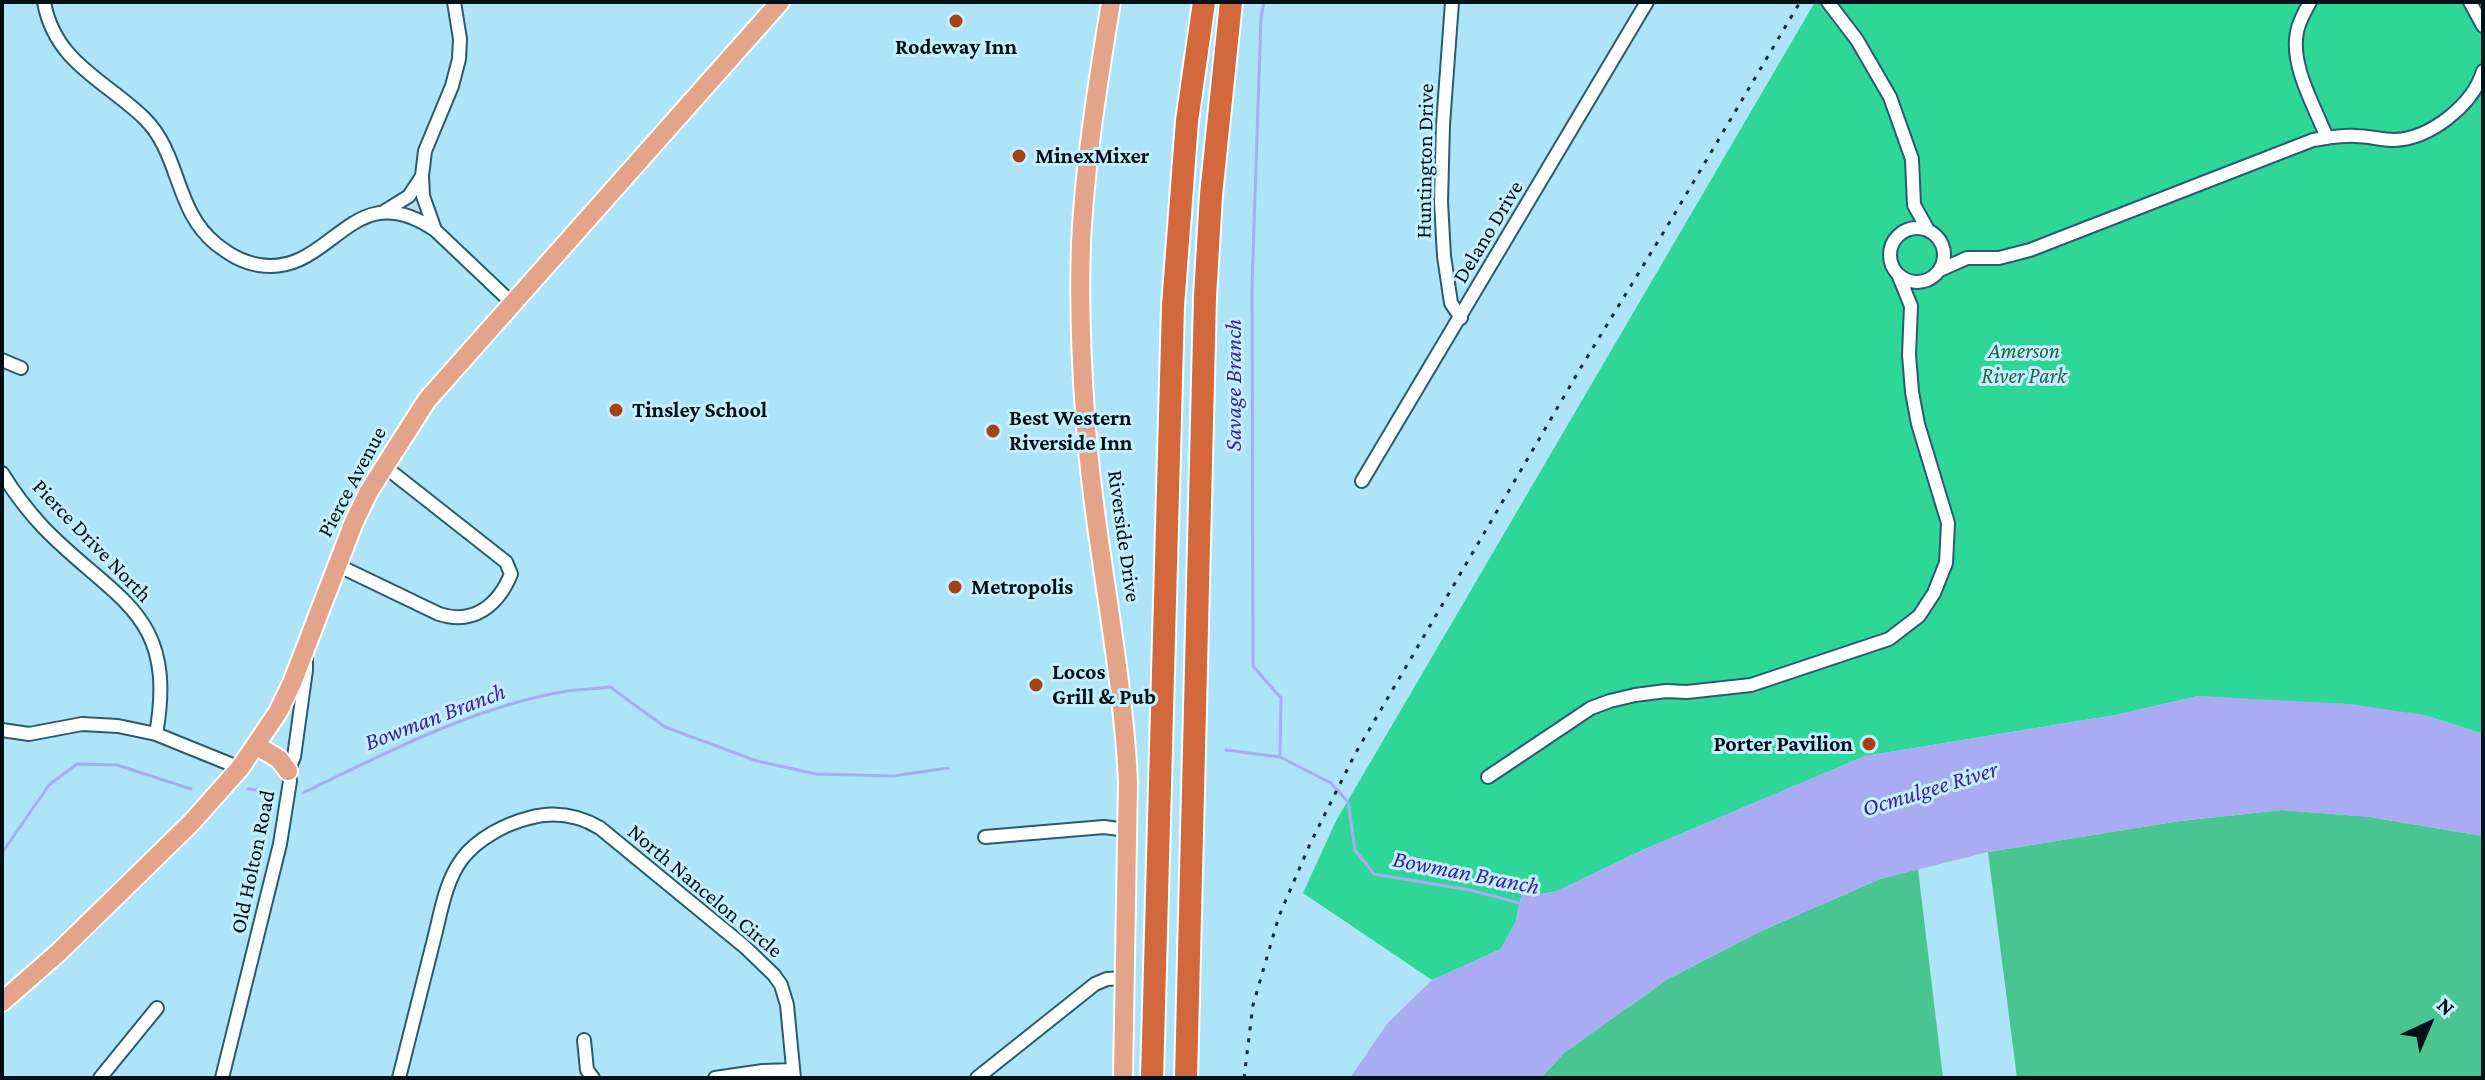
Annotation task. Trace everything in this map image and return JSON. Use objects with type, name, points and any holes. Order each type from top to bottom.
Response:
[{"type":"highway","points":[[1152,1078],[1173,306],[1187,121],[1204,2]]},
{"type":"highway","points":[[1186,1078],[1205,297],[1211,195],[1231,2]]},
{"type":"main road","name":"Pierce Avenue","points":[[2,1002],[59,952],[172,842],[240,768],[278,712],[306,652],[354,522],[384,466],[427,400],[780,2]]},
{"type":"main road","name":"Riverside Drive","points":[[1111,2],[1089,154],[1081,242],[1081,326],[1092,490],[1124,714],[1128,781],[1123,1078]]},
{"type":"main road","points":[[257,746],[279,759],[288,771]]},
{"type":"street","points":[[44,2],[46,14],[67,55],[150,124],[166,150],[184,203],[198,226],[238,259],[260,265],[290,263],[309,256],[353,222],[383,213],[409,196],[422,176]]},
{"type":"street","points":[[435,230],[423,196],[422,176],[425,151],[452,86],[459,59],[460,39],[454,2]]},
{"type":"street","name":"Huntington Drive","points":[[1452,2],[1441,202],[1451,303],[1461,318]]},
{"type":"street","name":"Delano Drive","points":[[1362,481],[1647,2]]},
{"type":"street","points":[[1828,2],[1857,40],[1890,97],[1912,159],[1914,205],[1928,230],[1967,258]]},
{"type":"street","points":[[2310,2],[2297,32],[2296,49],[2302,74],[2327,138]]},
{"type":"street","points":[[2470,2],[2483,26]]},
{"type":"street","points":[[1911,306],[1928,281],[1940,270],[1967,258],[1999,258],[2030,250],[2313,140],[2357,136],[2404,139],[2444,122],[2460,109],[2483,71]]},
{"type":"street","points":[[1488,777],[1591,708],[1635,695],[1751,685],[1889,639],[1906,629],[1919,616],[1934,593],[1946,563],[1948,523],[1918,424],[1912,392],[1909,355],[1911,306],[1890,254],[1892,244],[1914,205]]},
{"type":"street","points":[[383,213],[400,213],[435,230],[513,304]]},
{"type":"street","points":[[1898,235],[1918,227],[1928,230]]},
{"type":"street","points":[[1940,270],[1945,252],[1942,243]]},
{"type":"street","points":[[1898,274],[1917,283],[1928,281]]},
{"type":"street","points":[[2,360],[21,368]]},
{"type":"street","points":[[337,565],[453,619],[477,615],[507,584],[511,574],[506,562],[384,466]]},
{"type":"street","name":"Pierce Drive North","points":[[2,473],[43,526],[119,593],[145,625],[160,670],[161,708],[156,734]]},
{"type":"street","name":"Old Holton Road","points":[[222,1078],[280,844],[290,781],[288,771],[294,757],[306,670],[306,652]]},
{"type":"street","points":[[2,730],[29,734],[82,724],[118,726],[156,734],[240,768]]},
{"type":"street","name":"North Nancelon Circle","points":[[399,1078],[447,891],[462,858],[511,822],[554,814],[585,819],[600,828],[745,947],[774,975],[781,985],[787,1005],[793,1074]]},
{"type":"street","points":[[985,837],[1104,827],[1127,830]]},
{"type":"street","points":[[977,1078],[1095,984],[1107,979],[1126,978]]},
{"type":"street","points":[[100,1078],[157,1008]]},
{"type":"street","points":[[584,1040],[587,1070],[593,1078]]},
{"type":"street","points":[[715,1078],[763,1071],[793,1074]]},
{"type":"green space","name":"Amerson River Park","points":[[1815,2],[2483,2],[2483,734],[2424,715],[2198,696],[2116,715],[1865,756],[1645,849],[1557,891],[1541,894],[1522,892],[1516,921],[1501,949],[1432,980],[1303,893],[1336,821]]},
{"type":"green space","points":[[2282,810],[2370,817],[2483,836],[2483,1078],[2017,1078],[1988,852],[2180,821]]},
{"type":"green space","points":[[1918,869],[1943,1078],[1541,1078],[1565,1052],[1668,979],[1759,932],[1880,879]]},
{"type":"water","name":"Ocmulgee River","points":[[2198,696],[2350,704],[2424,715],[2483,734],[2483,836],[2370,817],[2282,810],[2180,821],[1988,852],[1880,879],[1759,932],[1668,979],[1565,1052],[1541,1078],[1350,1078],[1387,1024],[1432,980],[1501,949],[1516,921],[1522,892],[1542,894],[1557,891],[1645,849],[1865,756],[2116,715]]},
{"type":"waterway","name":"Savage Branch","points":[[1264,2],[1252,286],[1253,666],[1281,698],[1280,757]]},
{"type":"waterway","name":"Bowman Branch","points":[[303,793],[465,719],[533,698],[610,687],[665,727],[757,761],[816,774],[893,776],[948,768]]},
{"type":"waterway","name":"Bowman Branch","points":[[1226,750],[1280,757],[1331,783],[1348,802],[1355,850],[1374,874],[1470,890],[1523,904]]},
{"type":"waterway","name":"Bowman Branch","points":[[2,853],[49,785],[77,764],[117,765],[191,789]]},
{"type":"waterway","name":"Bowman Branch","points":[[248,789],[275,792]]},
{"type":"railway","points":[[1244,1078],[1253,1005],[1279,916],[1310,844],[1355,754],[1800,2]]},
{"type":"place","name":"Rodeway Inn","points":[[956,21]]},
{"type":"place","name":"MinexMixer","points":[[1019,156]]},
{"type":"place","name":"Tinsley School","points":[[616,410]]},
{"type":"place","name":"Best Western Riverside Inn","points":[[993,431]]},
{"type":"place","name":"Metropolis","points":[[955,587]]},
{"type":"place","name":"Locos Grill & Pub","points":[[1036,685]]},
{"type":"place","name":"Porter Pavilion","points":[[1869,744]]}]
